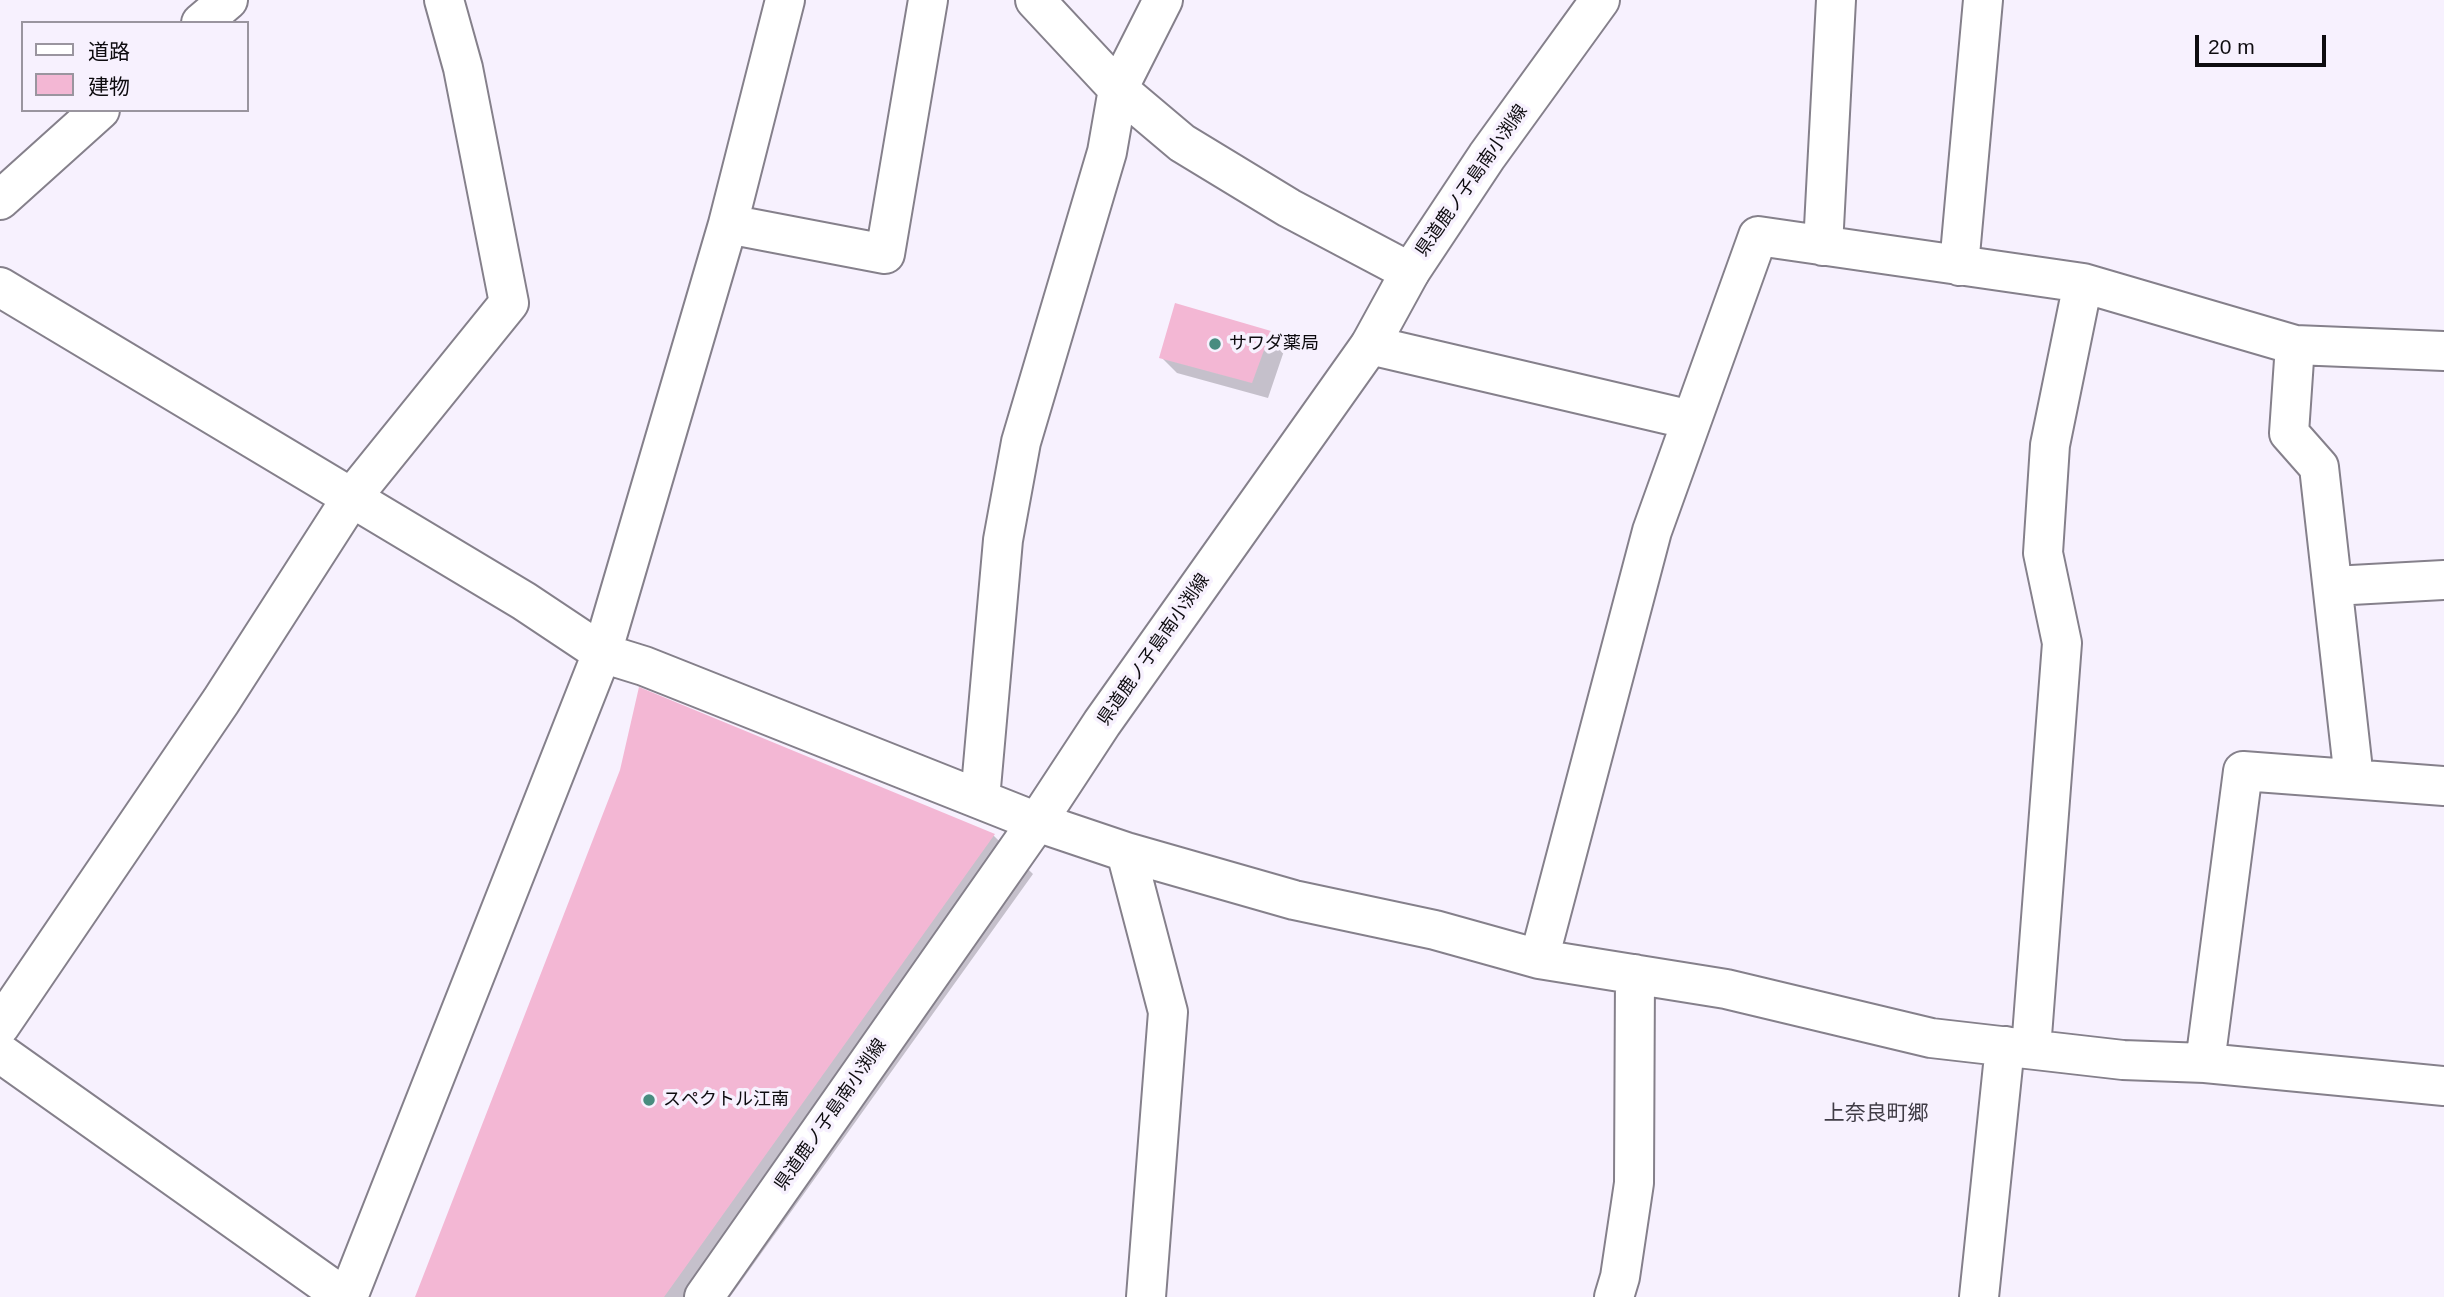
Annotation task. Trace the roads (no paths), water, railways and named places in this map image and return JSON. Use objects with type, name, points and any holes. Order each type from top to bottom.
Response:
[{"type":"street","points":[[203,21],[228,0]]},
{"type":"street","points":[[0,1026],[213,712],[352,497],[509,303],[463,68],[444,0]]},
{"type":"street","points":[[0,1053],[346,1297],[602,653],[728,224],[785,0]]},
{"type":"street","points":[[728,224],[885,254],[928,0]]},
{"type":"street","points":[[1035,0],[1118,89],[1182,144],[1289,208],[1410,272]]},
{"type":"street","points":[[980,799],[1003,540],[1021,443],[1072,259],[1107,152],[1118,89],[1163,0]]},
{"type":"street","name":"県道鹿ノ子島南小渕線","points":[[704,1297],[1037,822],[1102,723],[1370,345],[1410,272],[1487,156],[1600,0]]},
{"type":"street","points":[[1823,246],[1836,0]]},
{"type":"street","points":[[1959,266],[1983,0]]},
{"type":"street","points":[[0,200],[98,112]]},
{"type":"street","points":[[1539,959],[1652,531],[1758,236],[2083,284],[2295,345],[2444,351]]},
{"type":"street","points":[[1979,1297],[2018,1048],[2062,643],[2043,553],[2050,445],[2083,284]]},
{"type":"street","points":[[0,287],[524,601],[602,653],[645,666],[1037,822],[1126,852],[1294,900],[1435,930],[1539,959],[1726,989],[1931,1038],[2123,1060],[2205,1063],[2444,1086]]},
{"type":"street","points":[[1370,345],[1690,420]]},
{"type":"street","points":[[2295,345],[2289,433],[2319,467],[2354,779]]},
{"type":"street","points":[[2333,586],[2444,580]]},
{"type":"street","points":[[2205,1063],[2243,771],[2444,786]]},
{"type":"street","points":[[1126,852],[1168,1012],[1146,1297]]},
{"type":"street","points":[[1614,1297],[1620,1277],[1634,1183],[1635,974]]},
{"type":"place","name":"サワダ薬局","points":[[1215,344]]},
{"type":"place","name":"スペクトル江南","points":[[649,1100]]},
{"type":"district","name":"上奈良町郷","points":[[1876,1114]]}]
